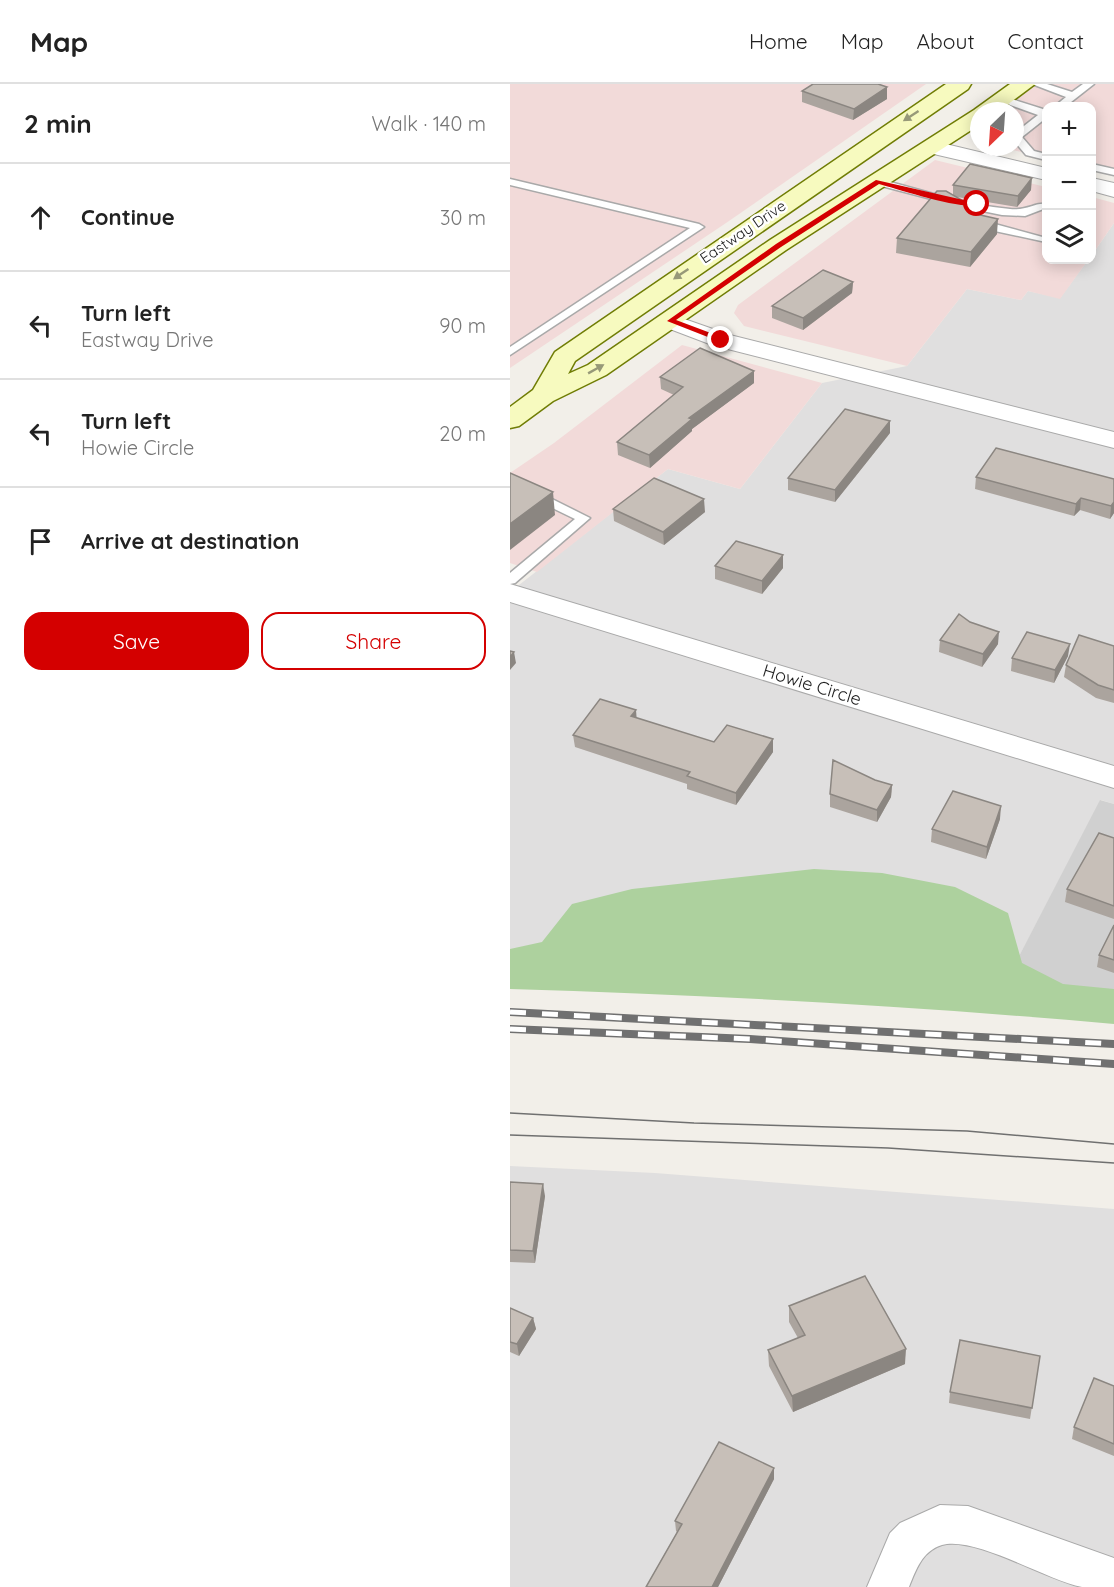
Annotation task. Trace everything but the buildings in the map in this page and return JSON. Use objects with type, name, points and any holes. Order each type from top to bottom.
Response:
[{"type":"main road","name":"Eastway Drive","points":[[544,395],[564,357],[960,84]]},
{"type":"main road","name":"Eastway Drive","points":[[999,102],[1024,84]]},
{"type":"main road","name":"Eastway Drive","points":[[510,420],[544,395],[597,370],[778,245],[970,123]]},
{"type":"street","points":[[933,147],[1042,173]]},
{"type":"street","points":[[670,321],[721,340],[1114,441]]},
{"type":"street","name":"Howie Circle","points":[[510,593],[1114,777]]},
{"type":"street","points":[[888,1587],[905,1547],[915,1537],[940,1525],[968,1526],[1114,1578]]},
{"type":"lane","points":[[1037,84],[1073,96]]},
{"type":"lane","points":[[1065,102],[1089,84]]},
{"type":"lane","points":[[1024,114],[1042,114]]},
{"type":"lane","points":[[1024,130],[1042,117]]},
{"type":"lane","points":[[1024,147],[1030,153],[1043,156]]},
{"type":"lane","points":[[1096,171],[1109,184]]},
{"type":"lane","points":[[510,182],[699,227],[510,352]]},
{"type":"lane","points":[[878,182],[958,203],[977,204],[1023,214],[1036,212],[1042,207]]},
{"type":"lane","points":[[958,203],[973,211],[979,218],[980,225],[1042,240]]},
{"type":"lane","points":[[510,580],[584,518],[527,491]]},
{"type":"shaded area","points":[[510,84],[926,84],[729,221],[510,368]]},
{"type":"shaded area","points":[[1038,84],[1114,84],[1114,175],[1096,171],[1096,102],[1042,102],[1042,157],[1024,153],[1024,102],[1013,102]]},
{"type":"shaded area","points":[[935,160],[1042,186],[1042,264],[1085,264],[1060,299],[1028,291],[1021,300],[967,289],[907,366],[744,326],[734,313],[738,305]]},
{"type":"shaded area","points":[[1096,198],[1114,203],[1114,223],[1096,249]]},
{"type":"shaded area","points":[[1114,223],[1114,804],[1101,800],[1002,989],[510,964],[510,592],[668,469],[740,489],[822,383],[907,366],[967,289],[1021,300],[1028,291],[1060,298],[1085,264],[1096,264],[1096,249]]},
{"type":"shaded area","points":[[682,345],[822,383],[740,489],[668,469],[537,572],[510,563],[510,473],[554,443]]},
{"type":"shaded area","points":[[1100,800],[1114,804],[1114,998],[1002,989]]},
{"type":"shaded area","points":[[510,1166],[655,1173],[1114,1209],[1114,1587],[510,1587]]},
{"type":"green space","points":[[814,869],[882,873],[955,887],[1008,913],[1022,963],[1063,984],[1114,989],[1114,1024],[812,1002],[510,989],[510,949],[542,942],[572,904],[632,889]]},
{"type":"tram line","points":[[510,1113],[694,1123],[967,1131],[1114,1144]]},
{"type":"tram line","points":[[510,1135],[888,1148],[1114,1163]]},
{"type":"railway","points":[[510,1012],[1114,1044]]},
{"type":"railway","points":[[510,1029],[750,1039],[1114,1064]]},
{"type":"route","points":[[721,340],[670,321],[778,245],[878,182],[958,203],[977,204]]}]
